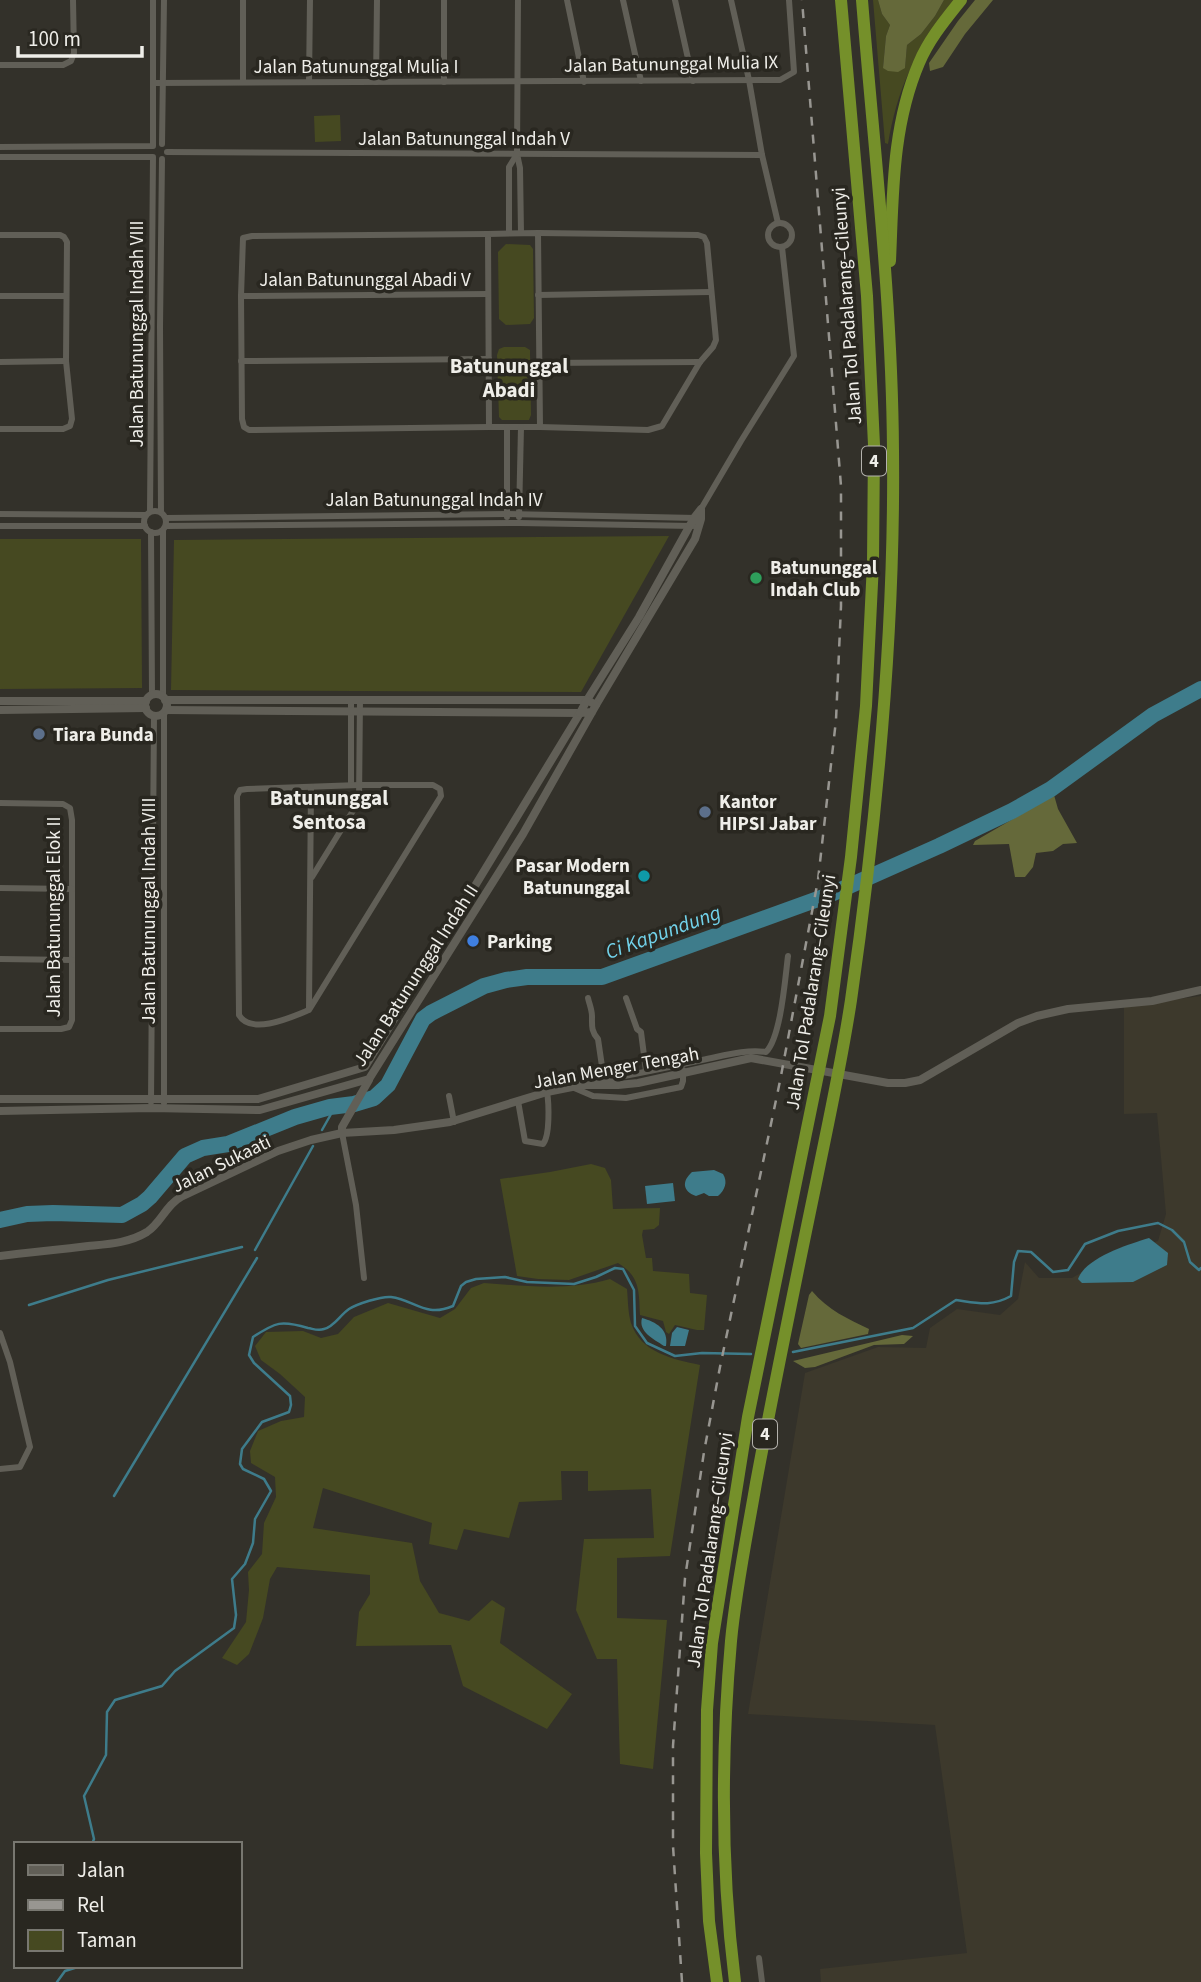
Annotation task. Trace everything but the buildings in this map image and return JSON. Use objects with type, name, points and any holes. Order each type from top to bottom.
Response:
[{"type":"highway","points":[[833,0],[838,33],[847,64]]},
{"type":"highway","name":"Jalan Tol Padalarang–Cileunyi","points":[[717,1982],[709,1921],[706,1853],[707,1710],[712,1643],[748,1418],[830,1016],[851,857],[866,706],[874,444],[867,296],[841,0]]},
{"type":"highway","name":"Jalan Tol Padalarang–Cileunyi","points":[[735,1982],[727,1919],[724,1846],[726,1709],[731,1639],[740,1572],[774,1386],[850,1007],[866,891],[884,706],[891,570],[893,455],[889,321],[862,0]]},
{"type":"highway","points":[[889,321],[892,193],[897,140],[907,96],[919,61],[939,27],[961,0]]},
{"type":"street","points":[[0,65],[63,65],[71,61],[74,53],[73,0]]},
{"type":"street","points":[[153,0],[153,157]]},
{"type":"street","points":[[0,157],[162,159],[167,152],[162,144],[164,0]]},
{"type":"street","points":[[243,0],[243,82]]},
{"type":"street","points":[[309,82],[310,0]]},
{"type":"street","points":[[376,0],[376,82]]},
{"type":"street","points":[[444,0],[444,82]]},
{"type":"street","points":[[518,0],[517,154],[520,168],[521,233]]},
{"type":"street","points":[[567,0],[584,82]]},
{"type":"street","points":[[623,0],[641,81]]},
{"type":"street","points":[[675,0],[693,80]]},
{"type":"street","points":[[731,0],[778,223]]},
{"type":"street","name":"Jalan Batununggal Mulia IX","points":[[517,82],[780,80],[794,72],[789,0]]},
{"type":"street","name":"Jalan Batununggal Mulia I","points":[[153,83],[517,82]]},
{"type":"street","points":[[0,147],[162,144]]},
{"type":"street","name":"Jalan Batununggal Indah V","points":[[167,152],[762,155]]},
{"type":"street","points":[[509,233],[509,167],[517,154]]},
{"type":"street","name":"Jalan Batununggal Indah VIII","points":[[148,513],[153,157]]},
{"type":"street","name":"Jalan Batununggal Indah VIII","points":[[161,511],[162,159]]},
{"type":"street","points":[[778,223],[789,226],[792,233],[791,241],[782,247],[774,246],[768,237],[771,226],[778,223]]},
{"type":"street","points":[[509,233],[704,237],[707,243],[716,340],[699,362],[662,426],[648,430],[540,427],[249,430],[244,427],[241,296],[243,238],[509,233]]},
{"type":"street","points":[[538,233],[540,427]]},
{"type":"street","points":[[488,234],[489,427]]},
{"type":"street","points":[[0,235],[60,235],[67,242],[66,362],[72,419],[69,426],[63,429],[0,429]]},
{"type":"street","points":[[696,522],[741,441],[794,356],[782,247]]},
{"type":"street","points":[[538,295],[710,292]]},
{"type":"street","name":"Jalan Batununggal Abadi V","points":[[241,296],[488,294]]},
{"type":"street","points":[[0,296],[66,296]]},
{"type":"street","points":[[151,327],[160,327]]},
{"type":"street","points":[[242,361],[489,359]]},
{"type":"street","points":[[0,362],[66,362]]},
{"type":"street","points":[[539,363],[699,362]]},
{"type":"street","points":[[507,427],[507,523]]},
{"type":"street","points":[[519,523],[521,427]]},
{"type":"street","points":[[0,514],[161,511],[165,525],[165,711]]},
{"type":"street","points":[[148,513],[144,521],[151,532],[157,533],[165,525]]},
{"type":"street","name":"Jalan Batununggal Indah IV","points":[[165,525],[507,514],[696,522]]},
{"type":"street","name":"Jalan Batununggal Indah IV","points":[[165,525],[696,522]]},
{"type":"street","name":"Jalan Batununggal Indah II","points":[[0,1099],[258,1099],[365,1067],[696,522]]},
{"type":"street","name":"Jalan Batununggal Indah II","points":[[0,1111],[151,1108],[260,1110],[369,1079],[523,834],[695,539],[696,522]]},
{"type":"street","points":[[0,526],[145,526]]},
{"type":"street","points":[[0,710],[148,701],[158,695],[164,698],[355,700],[587,699],[594,709],[580,713],[165,711],[154,716],[149,713],[148,701],[151,532]]},
{"type":"street","points":[[310,879],[359,801],[355,785],[355,700]]},
{"type":"street","points":[[0,701],[148,701]]},
{"type":"street","name":"Jalan Batununggal Indah VIII","points":[[164,1108],[165,711]]},
{"type":"street","name":"Jalan Batununggal Indah VIII","points":[[151,1108],[154,716]]},
{"type":"street","points":[[433,785],[440,789],[441,796],[309,1010],[273,1023],[251,1025],[242,1021],[239,1015],[237,796],[240,790],[247,789],[311,787],[433,785]]},
{"type":"street","points":[[309,1010],[311,787]]},
{"type":"street","name":"Jalan Batununggal Elok II","points":[[0,803],[63,804],[70,808],[72,820],[72,1020],[69,1027],[61,1029],[0,1029]]},
{"type":"street","points":[[0,888],[72,889]]},
{"type":"street","points":[[582,1084],[747,1051],[766,1052],[772,1046],[777,1029],[788,956]]},
{"type":"street","points":[[0,959],[72,960]]},
{"type":"street","name":"Jalan Menger Tengah","points":[[342,1130],[394,1130],[454,1122],[547,1092],[582,1084],[638,1083],[751,1058],[867,1080],[905,1083],[920,1080],[937,1071],[1018,1023],[1052,1011],[1152,1001],[1201,990]]},
{"type":"street","points":[[588,998],[604,1080]]},
{"type":"street","points":[[626,998],[640,1032],[646,1071]]},
{"type":"street","points":[[570,1087],[593,1096],[625,1098],[681,1087],[682,1064]]},
{"type":"street","points":[[364,1278],[356,1205],[342,1130],[369,1079],[365,1067]]},
{"type":"street","points":[[518,1101],[526,1143],[543,1144],[547,1139],[547,1092]]},
{"type":"street","points":[[449,1096],[454,1122]]},
{"type":"street","name":"Jalan Sukaati","points":[[0,1256],[115,1244],[134,1238],[158,1223],[175,1201],[201,1187],[278,1151],[342,1130]]},
{"type":"street","points":[[0,1333],[10,1362],[30,1447],[20,1467],[0,1469]]},
{"type":"street","points":[[759,1958],[761,1982]]},
{"type":"shaded area","points":[[1201,996],[1201,1982],[821,1982],[820,1969],[967,1953],[935,1725],[748,1714],[805,1373],[878,1347],[926,1348],[930,1328],[957,1309],[1000,1315],[1018,1299],[1025,1262],[1039,1278],[1072,1278],[1112,1255],[1158,1241],[1166,1214],[1157,1113],[1124,1114],[1124,1006]]},
{"type":"green space","points":[[873,0],[878,0],[882,14],[890,25],[886,36],[883,68],[905,67],[907,45],[921,34],[944,0],[954,0],[910,70],[896,106],[888,144],[885,143]]},
{"type":"green space","points":[[878,0],[944,0],[921,34],[907,45],[905,68],[898,72],[883,68],[886,36],[890,25],[882,14]]},
{"type":"green space","points":[[975,0],[993,0],[965,34],[943,67],[930,71],[929,63]]},
{"type":"green space","points":[[340,115],[341,141],[315,142],[314,116]]},
{"type":"green space","points":[[506,244],[530,245],[533,249],[534,318],[530,324],[506,325],[499,319],[498,252]]},
{"type":"green space","points":[[525,347],[530,350],[529,420],[502,420],[499,417],[497,355],[499,349]]},
{"type":"green space","points":[[669,536],[581,692],[171,690],[174,540]]},
{"type":"green space","points":[[0,539],[141,539],[142,688],[0,689]]},
{"type":"green space","points":[[1054,795],[1058,809],[1077,843],[1063,844],[1053,851],[1036,853],[1033,867],[1025,877],[1015,877],[1009,844],[973,845],[975,841]]},
{"type":"green space","points":[[591,1164],[605,1168],[611,1180],[613,1209],[660,1208],[659,1225],[654,1229],[643,1230],[646,1258],[652,1258],[653,1271],[689,1274],[690,1293],[707,1295],[704,1330],[675,1325],[669,1334],[663,1321],[640,1315],[637,1285],[631,1273],[618,1263],[569,1280],[517,1276],[500,1179]]},
{"type":"green space","points":[[610,1279],[627,1289],[631,1323],[642,1341],[659,1353],[700,1365],[670,1556],[617,1558],[617,1618],[667,1620],[653,1769],[620,1764],[617,1659],[597,1659],[576,1610],[584,1539],[654,1538],[651,1489],[588,1491],[588,1471],[561,1471],[562,1500],[519,1502],[509,1538],[464,1529],[457,1550],[429,1544],[432,1523],[323,1488],[313,1528],[412,1543],[420,1581],[439,1613],[469,1621],[492,1600],[505,1608],[500,1643],[572,1694],[547,1729],[463,1686],[451,1645],[356,1646],[359,1612],[370,1594],[370,1575],[277,1567],[270,1579],[263,1618],[249,1654],[237,1665],[222,1658],[246,1622],[248,1572],[262,1554],[264,1523],[276,1497],[275,1477],[251,1463],[250,1451],[258,1431],[281,1421],[304,1417],[305,1397],[261,1360],[255,1346],[266,1332],[303,1331],[321,1338],[338,1334],[354,1317],[388,1303],[440,1318],[455,1309],[471,1288],[484,1283],[563,1286]]},
{"type":"green space","points":[[812,1291],[832,1309],[869,1329],[868,1334],[801,1348],[798,1344]]},
{"type":"green space","points":[[902,1335],[913,1336],[904,1344],[874,1345],[815,1367],[805,1368],[793,1361]]},
{"type":"water","points":[[714,1170],[723,1174],[725,1180],[724,1189],[718,1196],[704,1193],[696,1196],[686,1189],[685,1182],[692,1172]]},
{"type":"water","points":[[673,1183],[675,1201],[647,1204],[645,1186]]},
{"type":"water","points":[[1149,1238],[1168,1253],[1167,1265],[1133,1282],[1082,1283],[1078,1279],[1082,1271],[1098,1258]]},
{"type":"water","points":[[642,1318],[660,1327],[665,1335],[666,1346],[645,1331]]},
{"type":"water","points":[[677,1327],[689,1330],[685,1346],[670,1346],[672,1333]]},
{"type":"waterway","name":"Ci Kapundung","points":[[0,1220],[27,1214],[122,1215],[150,1197],[185,1156],[203,1148],[228,1144],[295,1117],[374,1098],[388,1085],[423,1019],[484,986],[527,977],[602,977],[829,895],[1012,811],[1051,789],[1153,715],[1201,689]]},
{"type":"waterway","points":[[322,1130],[335,1107]]},
{"type":"waterway","points":[[255,1250],[313,1146]]},
{"type":"waterway","points":[[793,1352],[913,1328],[956,1300],[984,1303],[997,1302],[1011,1296],[1014,1262],[1018,1251],[1031,1252],[1053,1272],[1068,1270],[1085,1244],[1118,1231],[1158,1223],[1172,1230],[1184,1242],[1190,1262],[1199,1270],[1201,1268]]},
{"type":"waterway","points":[[29,1305],[108,1280],[242,1247]]},
{"type":"waterway","points":[[114,1496],[257,1258]]},
{"type":"waterway","points":[[93,1842],[84,1796],[106,1755],[107,1712],[115,1700],[162,1686],[175,1671],[234,1628],[236,1615],[232,1579],[245,1564],[253,1543],[255,1519],[271,1491],[264,1479],[243,1469],[240,1464],[242,1449],[262,1422],[289,1412],[291,1405],[290,1396],[254,1363],[249,1355],[253,1337],[279,1324],[324,1329],[349,1309],[381,1298],[391,1297],[427,1309],[443,1309],[453,1306],[461,1286],[476,1279],[505,1277],[527,1282],[574,1284],[615,1268],[623,1269],[634,1290],[635,1326],[647,1343],[675,1356],[702,1353],[751,1354]]},
{"type":"waterway","points":[[57,1982],[65,1971],[75,1968]]},
{"type":"railway","points":[[682,1982],[673,1846],[673,1746],[685,1578],[720,1367],[780,1081],[818,880],[836,720],[841,606],[841,486],[802,0]]},
{"type":"place","name":"Batununggal Indah Club","points":[[756,578]]},
{"type":"place","name":"Tiara Bunda","points":[[39,734]]},
{"type":"place","name":"Kantor HIPSI Jabar","points":[[705,812]]},
{"type":"place","name":"Pasar Modern Batununggal","points":[[644,876]]},
{"type":"place","name":"Parking","points":[[473,941]]},
{"type":"district","name":"Batununggal Abadi","points":[[509,378]]},
{"type":"district","name":"Batununggal Sentosa","points":[[329,810]]}]
